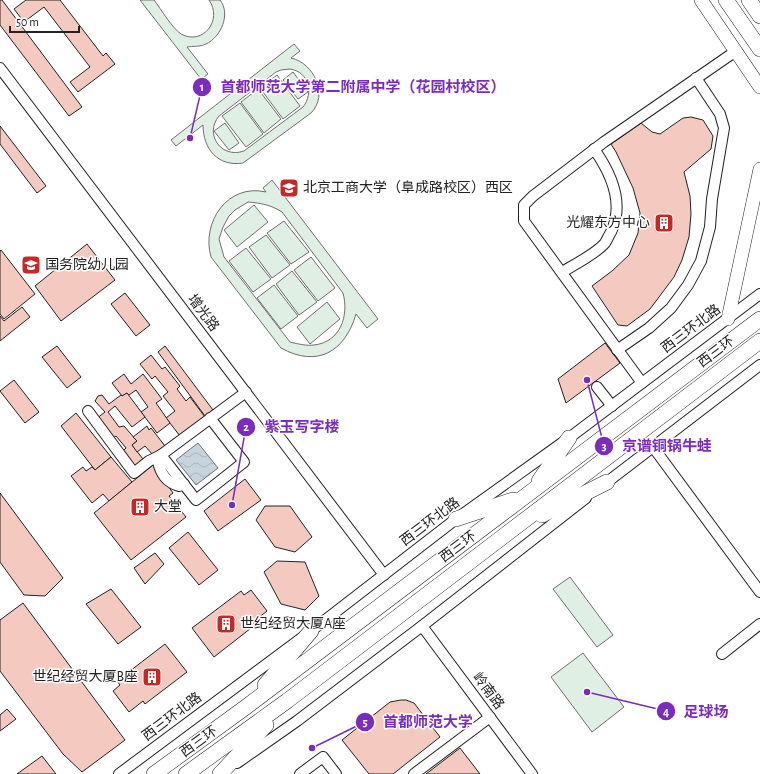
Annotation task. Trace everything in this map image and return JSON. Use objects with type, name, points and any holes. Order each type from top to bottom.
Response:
[{"type":"highway","points":[[726,0],[760,50]]},
{"type":"highway","points":[[749,0],[760,16]]},
{"type":"highway","name":"西三环","points":[[154,774],[246,707],[760,319]]},
{"type":"highway","name":"西三环","points":[[186,774],[287,701],[507,532],[760,341]]},
{"type":"highway","points":[[456,519],[528,494],[569,438]]},
{"type":"highway","points":[[507,532],[607,482]]},
{"type":"highway","points":[[246,707],[311,631]]},
{"type":"highway","points":[[221,774],[287,701]]},
{"type":"main road","points":[[703,1],[760,87]]},
{"type":"main road","points":[[728,319],[760,169]]},
{"type":"street","points":[[642,384],[524,221],[524,205],[533,196],[594,149],[736,51]]},
{"type":"street","name":"增光路","points":[[0,68],[384,575]]},
{"type":"street","points":[[617,350],[649,328],[671,308],[688,285],[701,261],[710,226],[712,199],[724,128],[720,114],[696,78]]},
{"type":"street","points":[[562,272],[605,243],[614,225],[617,202],[612,179],[594,149]]},
{"type":"street","name":"西三环北路","points":[[119,774],[311,631],[456,519],[642,384],[760,294]]},
{"type":"street","points":[[221,774],[297,720],[422,626],[760,365]]},
{"type":"street","points":[[598,387],[612,406]]},
{"type":"street","points":[[88,411],[134,472],[162,455],[246,392]]},
{"type":"street","points":[[162,455],[196,500],[244,462],[210,418]]},
{"type":"street","points":[[653,447],[760,592]]},
{"type":"street","points":[[722,654],[760,624]]},
{"type":"street","name":"岭南路","points":[[422,626],[532,774]]},
{"type":"street","points":[[414,774],[490,717]]},
{"type":"street","points":[[300,774],[323,757],[336,774]]},
{"type":"green space","points":[[140,0],[154,0],[170,23],[181,34],[189,37],[197,37],[203,34],[212,23],[214,15],[213,8],[209,0],[220,0],[225,12],[223,25],[220,31],[211,41],[206,44],[187,47],[208,74],[201,79]]},
{"type":"green space","points":[[294,44],[300,51],[291,58],[306,66],[312,73],[319,89],[319,98],[316,106],[311,113],[243,163],[234,164],[219,159],[209,149],[204,134],[203,125],[176,146],[171,140]],"holes":[[[290,69],[302,74],[308,84],[308,96],[303,107],[244,151],[236,153],[228,151],[217,143],[213,130],[219,116],[276,72]]]},
{"type":"green space","points":[[293,72],[308,92],[298,99],[283,80]]},
{"type":"green space","points":[[277,75],[300,106],[283,119],[260,88]]},
{"type":"green space","points":[[258,89],[281,119],[264,133],[241,102]]},
{"type":"green space","points":[[240,103],[263,134],[246,147],[222,116]]},
{"type":"green space","points":[[225,123],[239,143],[229,150],[214,131]]},
{"type":"green space","points":[[272,180],[378,319],[367,328],[356,314],[345,338],[337,347],[328,353],[318,356],[306,356],[294,354],[281,348],[211,257],[209,244],[210,231],[220,208],[229,199],[240,193],[252,191],[266,192],[263,188]],"holes":[[[248,202],[270,206],[282,212],[343,293],[345,301],[344,318],[337,333],[331,339],[314,345],[290,342],[224,257],[219,239],[223,227],[229,216],[235,210]]]},
{"type":"green space","points":[[254,205],[268,222],[237,247],[224,230]]},
{"type":"green space","points":[[284,221],[309,252],[291,264],[267,233]]},
{"type":"green space","points":[[266,235],[290,265],[272,278],[249,247]]},
{"type":"green space","points":[[246,248],[271,279],[253,292],[229,261]]},
{"type":"green space","points":[[311,257],[335,288],[318,301],[294,270]]},
{"type":"green space","points":[[292,271],[317,302],[299,315],[276,284]]},
{"type":"green space","points":[[274,285],[298,316],[281,329],[257,298]]},
{"type":"green space","points":[[327,302],[340,319],[310,344],[297,327]]},
{"type":"green space","points":[[570,577],[613,635],[597,647],[553,589]]},
{"type":"green space","points":[[583,653],[624,707],[592,732],[551,677]]},
{"type":"water","points":[[198,443],[218,468],[196,485],[176,460]]},
{"type":"building","points":[[0,0],[2,0],[82,107],[69,116],[0,25]]},
{"type":"building","points":[[26,0],[60,0],[103,56],[106,53],[115,64],[78,92],[70,82],[90,67],[44,7],[24,22],[14,9]]},
{"type":"building","name":"光耀东方中心","points":[[691,117],[703,120],[713,136],[711,149],[684,172],[690,196],[691,214],[689,237],[682,260],[674,277],[650,309],[627,326],[618,325],[592,286],[612,271],[629,255],[638,233],[640,213],[633,188],[611,144],[641,123],[652,132],[660,134],[683,118]]},
{"type":"building","points":[[0,126],[46,186],[37,193],[0,144]]},
{"type":"building","points":[[87,244],[115,280],[61,321],[35,286]]},
{"type":"building","points":[[1,250],[35,294],[4,319],[0,314]]},
{"type":"building","points":[[125,293],[150,325],[136,336],[111,304]]},
{"type":"building","points":[[22,307],[30,317],[0,341],[0,316],[4,321]]},
{"type":"building","points":[[605,343],[620,363],[566,403],[558,379]]},
{"type":"building","points":[[57,346],[81,377],[67,388],[42,357]]},
{"type":"building","points":[[165,346],[213,410],[205,416],[158,352]]},
{"type":"building","points":[[151,355],[162,369],[165,367],[180,386],[177,389],[186,401],[190,397],[205,417],[180,436],[166,418],[175,411],[163,396],[168,392],[155,376],[152,379],[140,364]]},
{"type":"building","points":[[124,374],[131,384],[143,374],[162,399],[156,403],[170,423],[157,433],[141,412],[148,407],[136,390],[129,395],[127,393],[122,396],[112,383]]},
{"type":"building","points":[[14,380],[39,412],[25,423],[0,391]]},
{"type":"building","points":[[127,393],[145,417],[132,427],[115,406],[108,412],[119,427],[124,426],[137,441],[132,445],[143,459],[135,466],[123,451],[126,448],[116,436],[112,439],[96,419],[105,412],[95,401],[98,396],[102,395],[109,404],[121,395],[122,396]]},
{"type":"building","points":[[76,413],[111,457],[95,470],[61,426]]},
{"type":"building","points":[[147,426],[149,430],[151,428],[165,446],[153,455],[145,446],[137,452],[132,445],[137,441],[133,437]]},
{"type":"building","points":[[111,457],[132,482],[109,501],[103,494],[92,503],[71,476],[83,467],[86,471],[92,467],[95,470]]},
{"type":"building","name":"大堂","points":[[153,465],[173,493],[169,496],[186,517],[131,560],[94,513]]},
{"type":"building","points":[[245,479],[261,500],[218,531],[204,511]]},
{"type":"building","points":[[0,493],[63,578],[45,596],[24,595],[0,562]]},
{"type":"building","points":[[265,506],[290,506],[312,537],[295,552],[275,547],[256,520]]},
{"type":"building","points":[[188,532],[218,570],[199,585],[169,548]]},
{"type":"building","points":[[155,553],[164,564],[145,584],[134,568]]},
{"type":"building","points":[[277,561],[305,562],[319,596],[305,610],[281,604],[264,572]]},
{"type":"building","points":[[111,589],[141,627],[118,644],[86,604]]},
{"type":"building","name":"世纪经贸大厦A座","points":[[251,590],[267,611],[253,622],[255,625],[214,657],[192,628],[241,591],[244,595]]},
{"type":"building","points":[[23,603],[125,740],[82,772],[63,754],[0,671],[0,620]]},
{"type":"building","name":"世纪经贸大厦B座","points":[[165,644],[187,672],[145,704],[143,701],[129,712],[113,691],[120,685],[117,681]]},
{"type":"building","points":[[401,700],[414,703],[440,737],[393,774],[369,774],[342,740],[390,702]]},
{"type":"building","points":[[7,709],[16,719],[0,731],[0,715]]},
{"type":"building","points":[[460,748],[480,774],[426,774]]},
{"type":"building","points":[[42,756],[56,774],[17,774]]},
{"type":"place","name":"首都师范大学第二附属中学（花园村校区）","points":[[190,138]]},
{"type":"place","name":"北京工商大学（阜成路校区）西区","points":[[289,188]]},
{"type":"place","name":"光耀东方中心","points":[[664,223]]},
{"type":"place","name":"国务院幼儿园","points":[[31,265]]},
{"type":"place","name":"京谱铜锅牛蛙","points":[[587,380]]},
{"type":"place","name":"紫玉写字楼","points":[[232,505]]},
{"type":"place","name":"大堂","points":[[140,507]]},
{"type":"place","name":"世纪经贸大厦A座","points":[[226,624]]},
{"type":"place","name":"世纪经贸大厦B座","points":[[152,677]]},
{"type":"place","name":"足球场","points":[[587,692]]},
{"type":"place","name":"首都师范大学","points":[[312,748]]}]
